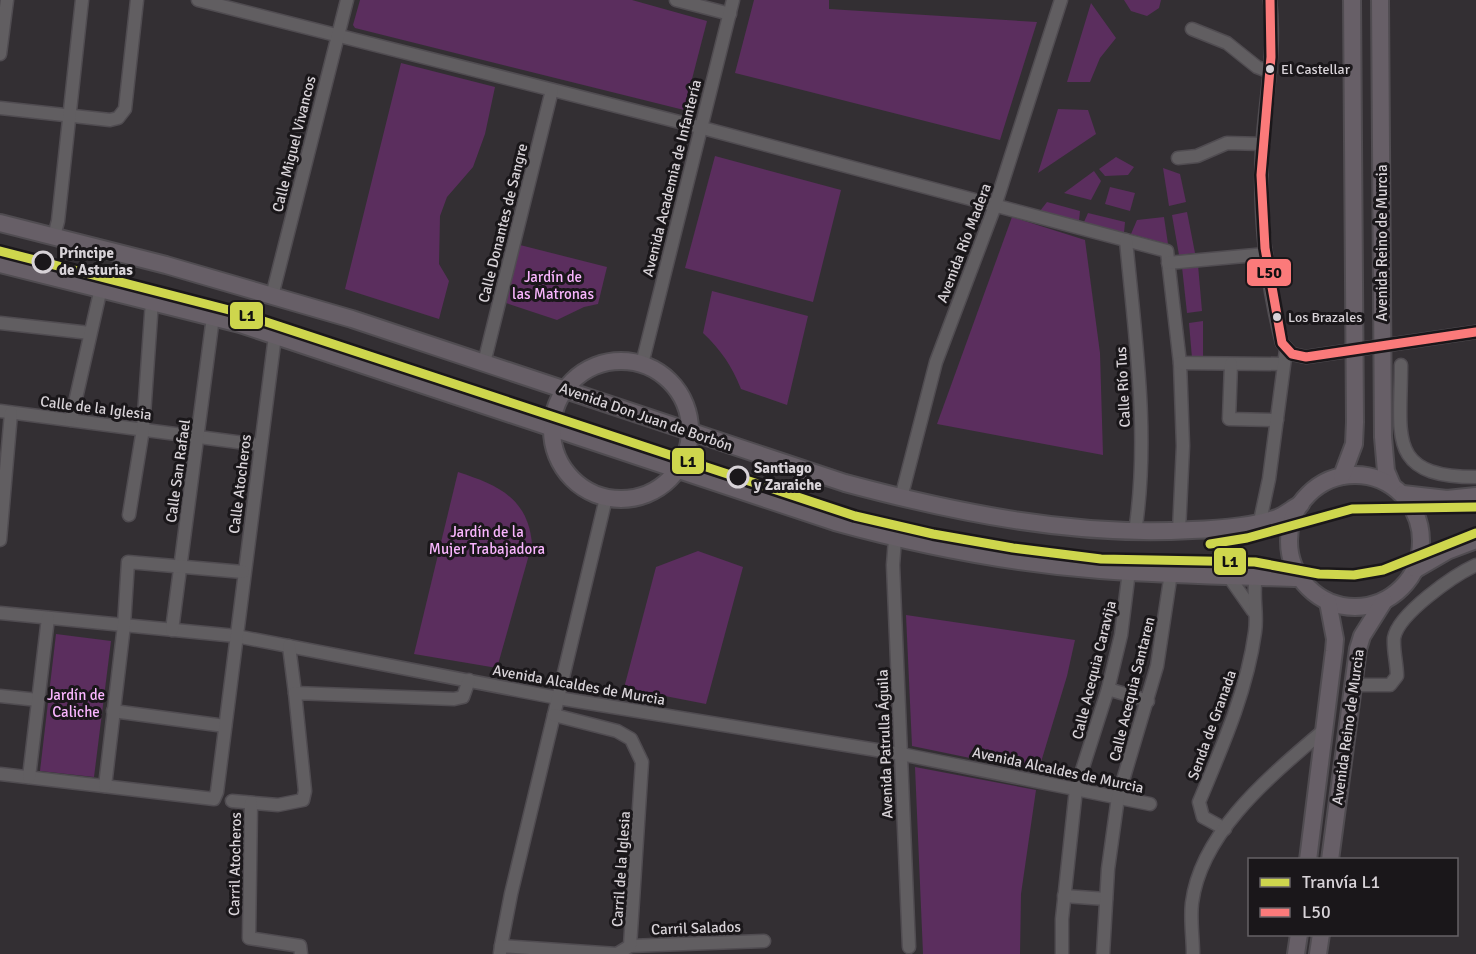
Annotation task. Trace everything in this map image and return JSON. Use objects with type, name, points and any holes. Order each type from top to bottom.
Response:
[{"type":"main road","name":"Avenida Reino de Murcia","points":[[1342,476],[1354,444],[1352,0]]},
{"type":"main road","name":"Avenida Reino de Murcia","points":[[1380,0],[1384,455],[1397,489]]},
{"type":"main road","name":"Avenida Don Juan de Borbón","points":[[0,223],[352,319],[845,483],[901,498],[987,516],[1076,528],[1135,532],[1226,528],[1278,518],[1301,504]]},
{"type":"main road","points":[[0,264],[152,301],[275,336],[835,522],[896,539],[1037,563],[1129,571],[1300,578]]},
{"type":"main road","points":[[616,361],[642,364],[662,374],[678,390],[687,410],[690,432],[687,452],[678,470],[664,485],[646,495],[627,500],[606,498],[584,489],[567,473],[556,452],[552,429],[556,408],[565,390],[591,368],[616,361]]},
{"type":"main road","points":[[1397,489],[1414,510],[1421,529],[1421,549],[1416,569],[1402,588],[1384,601],[1358,608],[1328,602],[1308,588],[1300,578],[1292,560],[1289,541],[1292,521],[1301,504],[1319,486],[1342,476],[1362,475],[1397,489],[1447,499],[1476,496]]},
{"type":"main road","points":[[1416,569],[1447,551],[1476,540]]},
{"type":"main road","name":"Avenida Reino de Murcia","points":[[1330,858],[1352,685],[1362,636],[1384,601]]},
{"type":"main road","name":"Avenida Reino de Murcia","points":[[1308,858],[1335,639],[1328,602]]},
{"type":"main road","points":[[1296,954],[1299,936]]},
{"type":"main road","points":[[1318,954],[1321,936]]},
{"type":"street","points":[[0,54],[7,0]]},
{"type":"street","points":[[54,236],[82,0]]},
{"type":"street","points":[[0,108],[110,120],[118,118],[125,109],[137,0]]},
{"type":"street","points":[[198,0],[699,127],[1167,251],[1180,363],[1183,446],[1179,531]]},
{"type":"street","name":"Calle Miguel Vivancos","points":[[272,296],[347,0]]},
{"type":"street","points":[[676,0],[730,14]]},
{"type":"street","name":"Avenida Academia de Infantería","points":[[642,364],[699,127],[733,0]]},
{"type":"street","name":"Avenida Río Madera","points":[[901,498],[936,362],[995,206],[1061,0]]},
{"type":"street","points":[[1260,521],[1269,479],[1286,350],[1280,333],[1260,211],[1263,144],[1270,72],[1270,0]]},
{"type":"street","points":[[1192,29],[1227,43],[1257,67],[1270,72]]},
{"type":"street","name":"Calle Donantes de Sangre","points":[[484,363],[552,90]]},
{"type":"street","points":[[1178,158],[1197,156],[1227,143],[1263,144]]},
{"type":"street","name":"Calle Río Tus","points":[[1126,240],[1140,384],[1141,459],[1135,532]]},
{"type":"street","points":[[1168,263],[1266,254]]},
{"type":"street","points":[[71,420],[101,288]]},
{"type":"street","points":[[129,515],[143,429],[152,301]]},
{"type":"street","name":"Calle San Rafael","points":[[172,630],[213,317]]},
{"type":"street","points":[[0,323],[90,333]]},
{"type":"street","points":[[1286,350],[1306,357],[1383,348],[1476,332]]},
{"type":"street","name":"Calle Atocheros","points":[[105,786],[214,799],[218,792],[243,572],[275,336]]},
{"type":"street","points":[[1180,363],[1283,364]]},
{"type":"street","points":[[1231,363],[1229,419],[1277,420]]},
{"type":"street","points":[[1401,365],[1401,427],[1404,451],[1414,462],[1430,473],[1476,477]]},
{"type":"street","points":[[0,540],[5,412]]},
{"type":"street","name":"Calle de la Iglesia","points":[[5,412],[260,445]]},
{"type":"street","points":[[500,950],[511,894],[606,498]]},
{"type":"street","name":"Avenida Patrulla Águila","points":[[896,539],[893,566],[909,947]]},
{"type":"street","points":[[0,774],[105,786],[124,625],[128,562],[243,572]]},
{"type":"street","points":[[1352,685],[1390,685],[1397,676],[1394,639],[1400,624],[1456,574],[1476,565]]},
{"type":"street","name":"Calle Acequia Caravija","points":[[1062,954],[1065,896],[1076,789],[1108,689],[1121,635],[1129,571]]},
{"type":"street","name":"Calle Acequia Santaren","points":[[1103,954],[1106,899],[1118,798],[1148,701],[1168,604],[1171,573]]},
{"type":"street","points":[[1227,574],[1257,617]]},
{"type":"street","name":"Senda de Granada","points":[[1225,830],[1203,817],[1199,802],[1248,669],[1257,617],[1253,591],[1256,577]]},
{"type":"street","name":"Avenida Alcaldes de Murcia","points":[[0,613],[236,636],[558,698],[901,754],[1150,804]]},
{"type":"street","points":[[29,777],[48,618]]},
{"type":"street","points":[[232,801],[278,806],[303,800],[305,791],[289,646]]},
{"type":"street","points":[[295,693],[454,699],[463,697],[469,680]]},
{"type":"street","points":[[1108,689],[1148,701]]},
{"type":"street","points":[[0,696],[38,700]]},
{"type":"street","points":[[113,711],[225,726]]},
{"type":"street","name":"Carril de la Iglesia","points":[[500,950],[617,954],[630,946],[642,762],[632,739],[591,723],[554,715]]},
{"type":"street","points":[[1193,954],[1192,902],[1207,856],[1238,810],[1274,772],[1324,730]]},
{"type":"street","name":"Carril Atocheros","points":[[251,803],[249,938],[300,945],[301,954]]},
{"type":"street","points":[[1065,896],[1106,899]]},
{"type":"street","name":"Carril Salados","points":[[630,946],[764,941]]},
{"type":"green space","points":[[360,0],[632,0],[707,21],[684,110],[355,28],[353,25]]},
{"type":"green space","points":[[754,0],[829,0],[829,9],[1037,22],[1000,140],[735,73]]},
{"type":"green space","points":[[1124,0],[1161,0],[1159,8],[1147,16],[1131,11]]},
{"type":"green space","points":[[1091,3],[1116,38],[1100,58],[1090,82],[1067,82]]},
{"type":"green space","points":[[401,63],[495,87],[485,134],[473,167],[447,197],[440,216],[439,264],[449,281],[439,319],[345,289]]},
{"type":"green space","points":[[1058,109],[1088,110],[1096,134],[1038,173]]},
{"type":"green space","points":[[715,156],[841,190],[813,302],[685,268]]},
{"type":"green space","points":[[1116,157],[1134,167],[1128,175],[1105,176],[1099,169]]},
{"type":"green space","points":[[1163,168],[1180,174],[1186,202],[1169,206]]},
{"type":"green space","points":[[1094,171],[1101,181],[1091,200],[1064,193]]},
{"type":"green space","points":[[1110,187],[1135,193],[1130,211],[1105,204]]},
{"type":"green space","points":[[1047,202],[1080,211],[1079,221],[1040,211]]},
{"type":"green space","points":[[1187,212],[1195,253],[1179,255],[1172,215]]},
{"type":"green space","points":[[1088,213],[1125,222],[1124,233],[1084,222]]},
{"type":"green space","points":[[1012,217],[1085,240],[1100,353],[1103,455],[937,424]]},
{"type":"green space","points":[[1164,217],[1168,244],[1131,234],[1137,220]]},
{"type":"green space","name":"Jardín de las Matronas","points":[[520,245],[607,267],[598,304],[584,307],[557,320],[506,303]]},
{"type":"green space","points":[[1198,265],[1202,311],[1187,313],[1182,267]]},
{"type":"green space","points":[[712,291],[808,316],[787,405],[741,389],[725,359],[703,333]]},
{"type":"green space","points":[[1203,321],[1203,358],[1192,358],[1189,323]]},
{"type":"green space","name":"Jardín de la Mujer Trabajadora","points":[[458,472],[498,488],[517,504],[529,528],[532,544],[497,668],[414,654]]},
{"type":"green space","points":[[698,551],[743,567],[706,704],[624,688],[656,567]]},
{"type":"green space","points":[[906,615],[1075,640],[1067,676],[1038,772],[912,746]]},
{"type":"green space","name":"Jardín de Caliche","points":[[56,634],[111,641],[94,777],[40,771]]},
{"type":"green space","points":[[915,767],[1036,790],[1021,894],[1020,954],[923,954]]},
{"type":"tram line","name":"L1","points":[[0,251],[233,311],[855,516],[933,534],[1013,548],[1101,559],[1255,562],[1319,574],[1354,575],[1383,570],[1476,533]]},
{"type":"tram line","name":"L1","points":[[1210,544],[1247,538],[1352,509],[1476,507]]},
{"type":"transit line","name":"L50","points":[[1270,0],[1271,57],[1261,175],[1265,248],[1282,343],[1292,354],[1306,357],[1476,332]]},
{"type":"place","name":"El Castellar","points":[[1270,69]]},
{"type":"place","name":"Príncipe de Asturias","points":[[43,262]]},
{"type":"place","name":"Los Brazales","points":[[1277,317]]},
{"type":"place","name":"Santiago y Zaraiche","points":[[738,477]]}]
